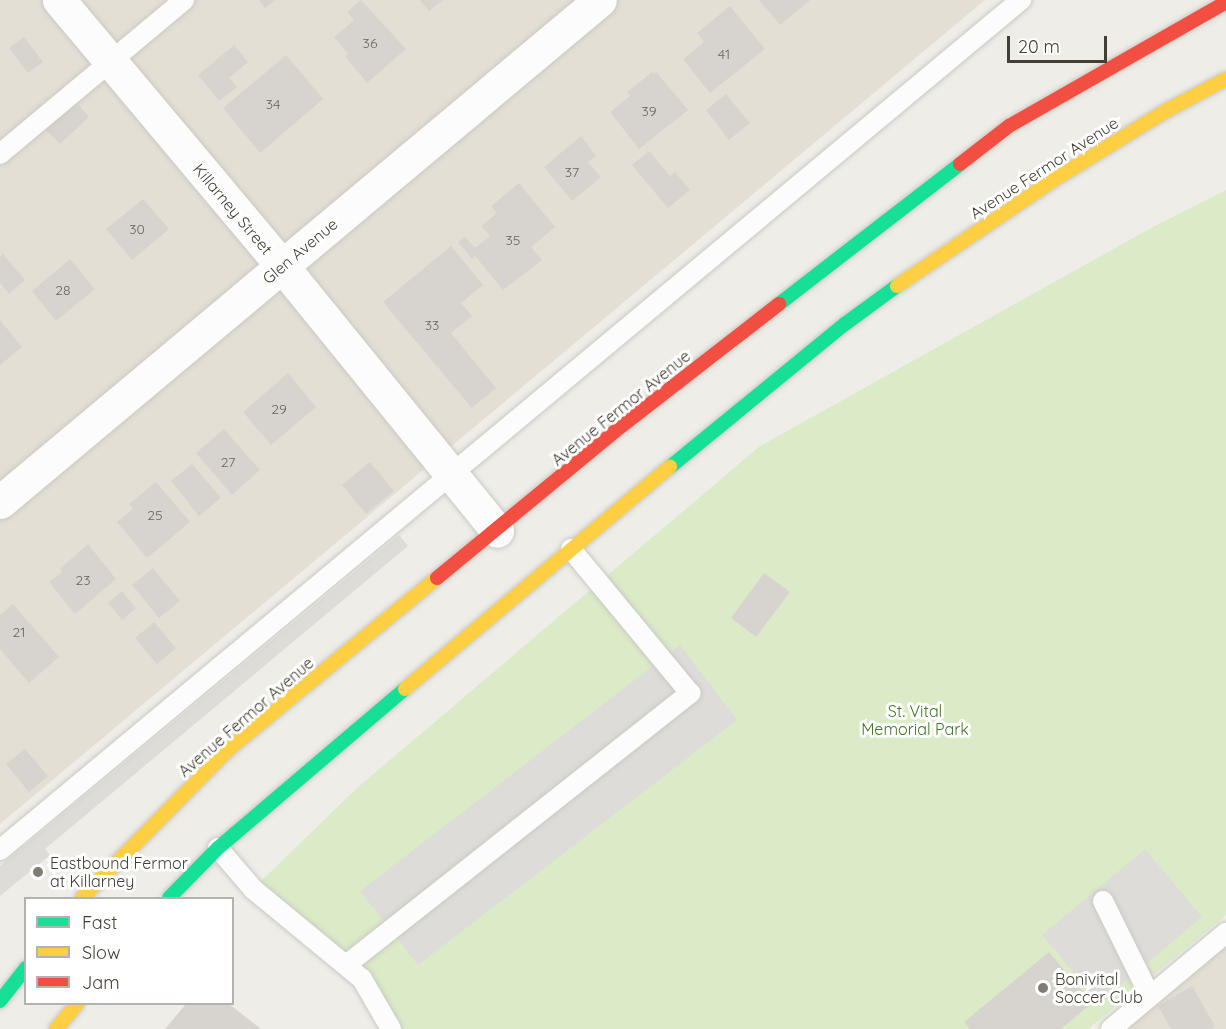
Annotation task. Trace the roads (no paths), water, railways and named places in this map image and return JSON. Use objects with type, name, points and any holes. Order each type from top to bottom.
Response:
[{"type":"main road","name":"Avenue Fermor Avenue","points":[[83,897],[170,806],[230,748],[497,531],[614,432],[1009,126],[1226,2]]},
{"type":"main road","name":"Avenue Fermor Avenue","points":[[171,897],[218,848],[571,549],[845,324],[945,252],[1062,174],[1164,112],[1226,78]]},
{"type":"main road","points":[[0,1001],[24,971]]},
{"type":"main road","points":[[56,1029],[76,1005]]},
{"type":"street","name":"Killarney Street","points":[[59,0],[109,63],[282,266],[449,475],[497,531]]},
{"type":"street","name":"Glen Avenue","points":[[0,502],[600,0]]},
{"type":"lane","points":[[0,154],[184,0]]},
{"type":"lane","points":[[0,850],[1021,0]]},
{"type":"lane","points":[[346,965],[690,693],[571,549]]},
{"type":"lane","points":[[218,848],[253,889],[362,979],[391,1029]]},
{"type":"lane","points":[[1103,901],[1150,996]]},
{"type":"lane","points":[[1111,1029],[1226,933]]},
{"type":"place","name":"Eastbound Fermor at Killarney","points":[[38,872]]},
{"type":"place","name":"Bonivital Soccer Club","points":[[1043,988]]},
{"type":"park label","name":"St. Vital Memorial Park","points":[[915,720]]}]
